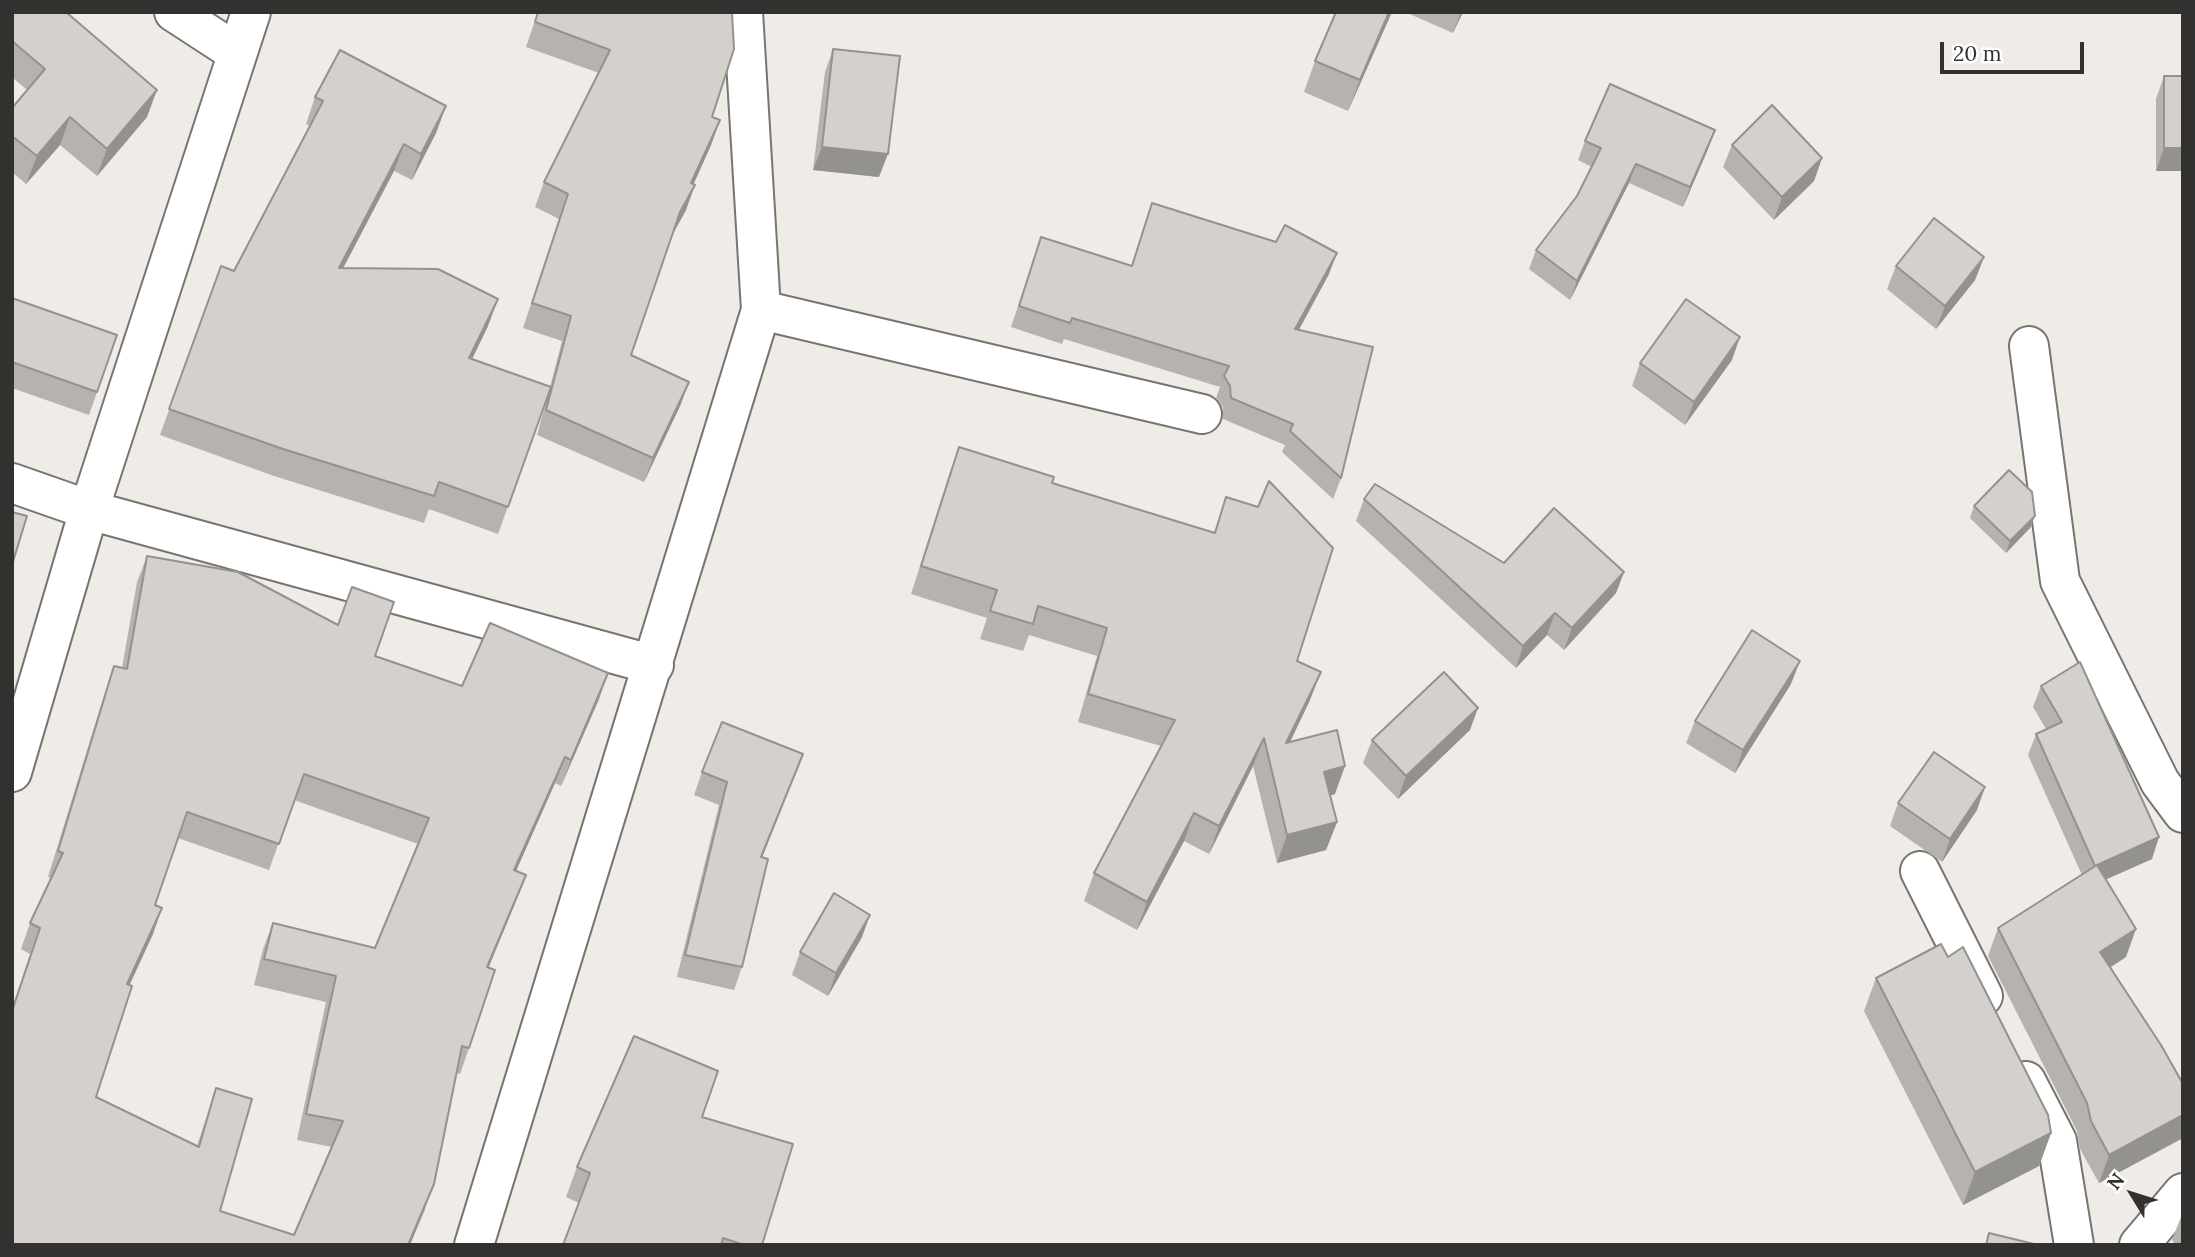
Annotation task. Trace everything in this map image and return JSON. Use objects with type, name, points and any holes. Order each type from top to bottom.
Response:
[{"type":"street","points":[[174,12],[237,53]]},
{"type":"street","points":[[12,772],[89,510],[251,12]]},
{"type":"street","points":[[474,1245],[761,310],[743,12]]},
{"type":"street","points":[[761,310],[1202,414]]},
{"type":"street","points":[[2029,346],[2060,580],[2160,782],[2183,813]]},
{"type":"street","points":[[12,483],[89,510],[654,665]]},
{"type":"street","points":[[1920,871],[2057,1142],[2074,1245]]},
{"type":"street","points":[[2140,1245],[2183,1193]]},
{"type":"building","points":[[12,12],[66,12],[157,90],[107,149],[70,117],[37,156],[12,136],[12,108],[45,69],[12,41]]},
{"type":"building","points":[[538,12],[732,13],[734,49],[712,117],[720,120],[691,183],[695,185],[680,212],[631,355],[689,382],[653,458],[546,410],[571,316],[532,303],[568,194],[544,182],[610,50],[535,22]]},
{"type":"building","points":[[1336,12],[1389,12],[1360,80],[1315,61]]},
{"type":"building","points":[[833,49],[900,56],[888,154],[822,147]]},
{"type":"building","points":[[340,50],[446,106],[421,154],[404,144],[339,268],[438,269],[498,299],[469,358],[551,387],[508,507],[439,482],[434,496],[283,449],[169,409],[221,266],[234,271],[323,101],[315,97]]},
{"type":"building","points":[[2164,76],[2183,76],[2183,148],[2164,148]]},
{"type":"building","points":[[1610,84],[1715,130],[1690,187],[1636,164],[1577,281],[1536,250],[1577,196],[1601,148],[1585,141]]},
{"type":"building","points":[[1772,105],[1822,158],[1782,197],[1732,145]]},
{"type":"building","points":[[1152,203],[1276,242],[1285,225],[1337,253],[1295,329],[1373,347],[1341,478],[1290,431],[1293,424],[1231,398],[1230,386],[1224,376],[1229,366],[1072,318],[1070,323],[1019,306],[1041,237],[1132,266]]},
{"type":"building","points":[[1934,218],[1984,257],[1945,306],[1896,266]]},
{"type":"building","points":[[12,298],[117,335],[97,392],[12,362]]},
{"type":"building","points":[[1686,299],[1740,337],[1694,402],[1640,363]]},
{"type":"building","points":[[959,447],[1054,477],[1052,483],[1215,533],[1226,497],[1258,507],[1269,481],[1333,548],[1297,661],[1321,672],[1286,743],[1337,730],[1345,766],[1324,772],[1337,822],[1287,835],[1264,738],[1219,826],[1194,813],[1147,902],[1094,873],[1175,720],[1088,694],[1107,628],[1038,606],[1033,624],[990,611],[997,590],[921,566]]},
{"type":"building","points":[[2009,470],[2032,492],[2035,516],[2010,541],[1974,506]]},
{"type":"building","points":[[1375,484],[1504,563],[1554,508],[1624,572],[1572,628],[1555,613],[1523,646],[1364,499]]},
{"type":"building","points":[[12,512],[27,516],[12,565]]},
{"type":"building","points":[[147,556],[238,572],[338,625],[352,587],[394,602],[375,656],[462,686],[490,623],[608,673],[571,760],[565,757],[514,870],[526,875],[487,967],[495,970],[469,1048],[462,1046],[434,1184],[408,1245],[12,1245],[12,1011],[40,928],[30,923],[63,853],[58,851],[114,666],[127,669]],"holes":[[[304,774],[429,818],[375,948],[273,923],[264,959],[336,976],[306,1114],[343,1121],[294,1235],[220,1211],[252,1099],[216,1088],[199,1147],[96,1097],[132,986],[127,984],[162,908],[155,905],[187,812],[279,844]]]},
{"type":"building","points":[[1752,630],[1800,661],[1743,750],[1695,721]]},
{"type":"building","points":[[2080,662],[2159,837],[2095,866],[2036,734],[2062,722],[2041,686]]},
{"type":"building","points":[[1444,672],[1478,708],[1406,776],[1372,740]]},
{"type":"building","points":[[722,722],[803,754],[761,857],[768,859],[742,967],[685,955],[727,782],[702,772]]},
{"type":"building","points":[[1934,752],[1985,787],[1950,839],[1898,803]]},
{"type":"building","points":[[2097,865],[2136,929],[2100,952],[2161,1045],[2183,1084],[2183,1115],[2109,1155],[2091,1121],[2087,1103],[1998,928]]},
{"type":"building","points":[[834,893],[870,915],[836,973],[800,952]]},
{"type":"building","points":[[1941,944],[1948,957],[1963,947],[2048,1115],[2051,1133],[1975,1172],[1876,978]]},
{"type":"building","points":[[634,1036],[718,1071],[702,1117],[793,1144],[762,1245],[744,1245],[723,1238],[721,1245],[563,1245],[590,1173],[577,1167]]},
{"type":"building","points":[[1989,1233],[2038,1245],[1986,1245]]}]
